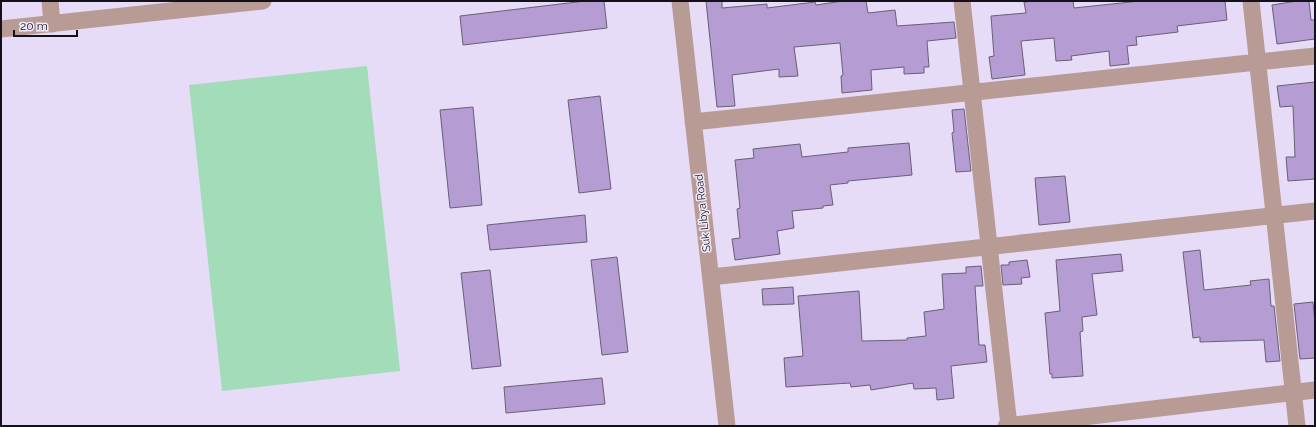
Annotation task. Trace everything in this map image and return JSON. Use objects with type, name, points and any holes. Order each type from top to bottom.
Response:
[{"type":"street","points":[[50,1],[52,24]]},
{"type":"street","points":[[1,29],[263,1]]},
{"type":"street","name":"Suk Libya Road","points":[[680,1],[727,426]]},
{"type":"street","points":[[962,1],[990,248],[1008,426],[1315,390]]},
{"type":"street","points":[[1251,1],[1297,426]]},
{"type":"street","points":[[693,122],[1315,56]]},
{"type":"street","points":[[710,277],[990,248],[1315,211]]},
{"type":"green space","points":[[367,66],[400,371],[222,391],[189,85]]},
{"type":"building","points":[[585,1],[604,1],[607,28],[463,45],[460,16]]},
{"type":"building","points":[[706,1],[722,1],[722,8],[767,4],[767,8],[815,2],[816,5],[843,1],[866,1],[868,13],[895,10],[897,26],[954,22],[956,38],[927,41],[929,67],[924,67],[924,73],[904,74],[904,67],[871,70],[872,90],[842,93],[841,76],[843,75],[840,43],[794,47],[798,76],[779,77],[779,69],[732,75],[735,106],[717,107]]},
{"type":"building","points":[[1073,1],[1074,8],[1140,1],[1225,1],[1227,20],[1177,26],[1178,32],[1136,37],[1137,45],[1127,46],[1129,64],[1110,66],[1109,51],[1071,56],[1072,60],[1056,61],[1054,38],[1021,41],[1025,75],[992,79],[989,57],[994,56],[991,16],[1026,13],[1024,2]]},
{"type":"building","points":[[1297,1],[1309,1],[1311,20],[1315,20],[1315,39],[1277,44],[1272,5]]},
{"type":"building","points":[[1315,82],[1315,179],[1288,181],[1286,157],[1295,157],[1293,106],[1280,107],[1277,86]]},
{"type":"building","points":[[600,96],[611,189],[579,193],[568,100]]},
{"type":"building","points":[[473,107],[482,205],[450,208],[440,110]]},
{"type":"building","points":[[964,109],[971,171],[956,172],[952,133],[954,132],[952,110]]},
{"type":"building","points":[[909,143],[912,175],[848,181],[848,183],[830,185],[833,205],[823,206],[823,208],[792,211],[794,228],[777,231],[780,254],[735,260],[732,239],[740,238],[737,209],[740,208],[735,160],[754,158],[753,149],[800,144],[802,157],[848,152],[848,148]]},
{"type":"building","points":[[1065,176],[1070,222],[1039,225],[1035,178]]},
{"type":"building","points":[[585,215],[587,242],[490,250],[487,225]]},
{"type":"building","points":[[1200,250],[1204,290],[1251,285],[1250,281],[1269,279],[1271,306],[1274,306],[1280,361],[1266,362],[1264,340],[1200,342],[1200,337],[1193,338],[1183,252]]},
{"type":"building","points":[[1121,254],[1123,271],[1092,274],[1097,315],[1082,317],[1083,331],[1080,332],[1083,376],[1052,378],[1052,374],[1050,374],[1045,313],[1060,311],[1056,260]]},
{"type":"building","points":[[617,257],[628,352],[602,355],[591,260]]},
{"type":"building","points":[[1027,260],[1030,277],[1021,278],[1022,284],[1003,285],[1001,265],[1009,265],[1009,262]]},
{"type":"building","points":[[981,266],[983,286],[975,286],[979,345],[985,345],[987,362],[951,366],[954,398],[937,400],[936,388],[914,389],[913,383],[871,390],[870,385],[851,387],[850,383],[786,387],[784,358],[803,356],[798,296],[859,291],[862,341],[907,340],[907,338],[926,336],[924,312],[944,309],[942,274],[966,273],[966,267]]},
{"type":"building","points":[[490,270],[501,366],[472,369],[461,273]]},
{"type":"building","points":[[793,287],[794,304],[763,305],[762,289]]},
{"type":"building","points":[[1313,302],[1315,322],[1315,358],[1300,359],[1294,304]]},
{"type":"building","points":[[602,378],[605,404],[506,413],[504,387]]}]
